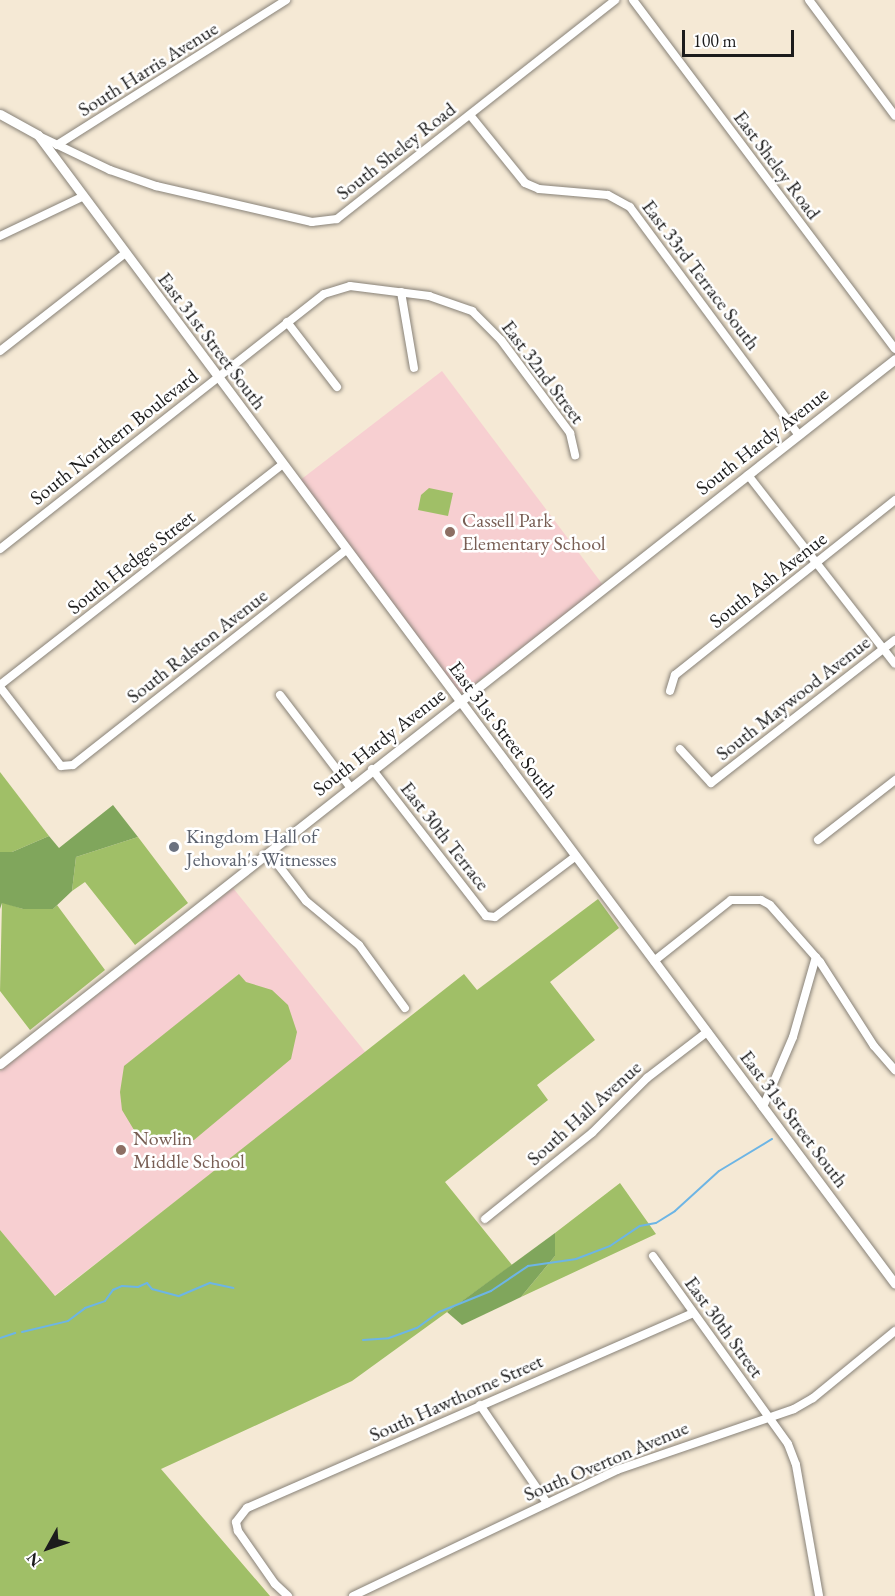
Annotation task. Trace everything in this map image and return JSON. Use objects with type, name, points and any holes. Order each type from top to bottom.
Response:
[{"type":"street","name":"South Harris Avenue","points":[[57,145],[286,0]]},
{"type":"street","name":"South Sheley Road","points":[[0,114],[57,145],[156,186],[323,222],[350,212],[615,0]]},
{"type":"street","name":"East Sheley Road","points":[[633,0],[895,349]]},
{"type":"street","points":[[809,0],[895,116]]},
{"type":"street","name":"East 33rd Terrace South","points":[[470,115],[525,183],[539,189],[608,195],[630,207],[799,435]]},
{"type":"street","name":"East 31st Street South","points":[[38,135],[124,254],[895,1284]]},
{"type":"street","points":[[0,236],[82,197]]},
{"type":"street","points":[[0,351],[124,254]]},
{"type":"street","name":"South Northern Boulevard","points":[[0,549],[287,322],[335,289],[350,286],[401,292],[449,301],[476,314]]},
{"type":"street","points":[[401,292],[414,368]]},
{"type":"street","name":"East 32nd Street","points":[[476,314],[501,340],[570,433],[575,455]]},
{"type":"street","points":[[287,322],[337,387]]},
{"type":"street","name":"South Hardy Avenue","points":[[0,1064],[895,359]]},
{"type":"street","name":"South Hedges Street","points":[[0,686],[282,465]]},
{"type":"street","points":[[748,475],[895,664]]},
{"type":"street","name":"South Ash Avenue","points":[[670,691],[675,675],[895,500]]},
{"type":"street","name":"South Ralston Avenue","points":[[0,686],[61,766],[68,766],[346,550]]},
{"type":"street","name":"South Maywood Avenue","points":[[680,749],[711,783],[895,640]]},
{"type":"street","points":[[280,695],[350,787]]},
{"type":"street","name":"East 30th Terrace","points":[[372,769],[486,916],[495,917],[576,856]]},
{"type":"street","points":[[818,840],[895,780]]},
{"type":"street","points":[[269,853],[306,901],[359,945],[405,1008]]},
{"type":"street","points":[[654,961],[722,906],[741,897],[771,905],[816,957],[874,1046],[895,1070]]},
{"type":"street","points":[[763,1107],[793,1037],[816,957]]},
{"type":"street","name":"South Hall Avenue","points":[[485,1219],[592,1133],[647,1078],[707,1032]]},
{"type":"street","name":"East 30th Street","points":[[653,1256],[788,1444],[796,1465],[819,1596]]},
{"type":"street","name":"South Hawthorne Street","points":[[288,1596],[274,1584],[243,1540],[236,1520],[247,1508],[693,1312]]},
{"type":"street","name":"South Overton Avenue","points":[[353,1596],[547,1503],[661,1452],[770,1417],[813,1398],[895,1331]]},
{"type":"street","points":[[480,1405],[547,1503]]},
{"type":"shaded area","name":"Cassell Park Elementary School","points":[[442,371],[603,585],[463,693],[457,691],[299,481]]},
{"type":"shaded area","name":"Nowlin Middle School","points":[[233,888],[366,1053],[54,1296],[0,1230],[0,1071]]},
{"type":"green space","points":[[429,488],[453,493],[448,516],[418,510],[421,495]]},
{"type":"green space","points":[[0,772],[49,836],[12,852],[0,852]]},
{"type":"green space","points":[[113,805],[138,837],[76,857],[72,891],[53,909],[23,909],[2,903],[0,909],[0,852],[12,852],[49,836],[59,848]]},
{"type":"green space","points":[[138,837],[188,903],[135,945],[85,882],[72,891],[76,857]]},
{"type":"green space","points":[[598,899],[619,928],[550,982],[595,1040],[537,1085],[548,1100],[445,1182],[512,1265],[352,1381],[161,1469],[270,1596],[0,1596],[0,1230],[55,1296],[464,974],[477,990]]},
{"type":"green space","points":[[2,902],[23,909],[53,909],[57,905],[105,970],[30,1030],[0,991]]},
{"type":"green space","points":[[239,974],[246,982],[272,990],[288,1005],[297,1032],[291,1059],[194,1140],[174,1145],[148,1140],[134,1130],[122,1110],[120,1092],[124,1066]]},
{"type":"green space","points":[[620,1183],[656,1234],[521,1297],[555,1256],[555,1233]]},
{"type":"green space","points":[[555,1233],[555,1256],[521,1297],[462,1325],[447,1312]]},
{"type":"waterway","points":[[363,1340],[389,1338],[417,1328],[439,1312],[491,1291],[528,1266],[576,1259],[610,1246],[640,1226],[656,1223],[675,1211],[719,1171],[772,1139]]},
{"type":"waterway","points":[[22,1332],[68,1321],[85,1308],[105,1301],[113,1290],[122,1286],[138,1287],[147,1283],[152,1289],[179,1296],[210,1283],[233,1288]]},
{"type":"waterway","points":[[0,1338],[15,1333]]},
{"type":"place","name":"Cassell Park Elementary School","points":[[450,532]]},
{"type":"place","name":"Kingdom Hall of Jehovah's Witnesses","points":[[174,847]]},
{"type":"place","name":"Nowlin Middle School","points":[[121,1150]]}]
